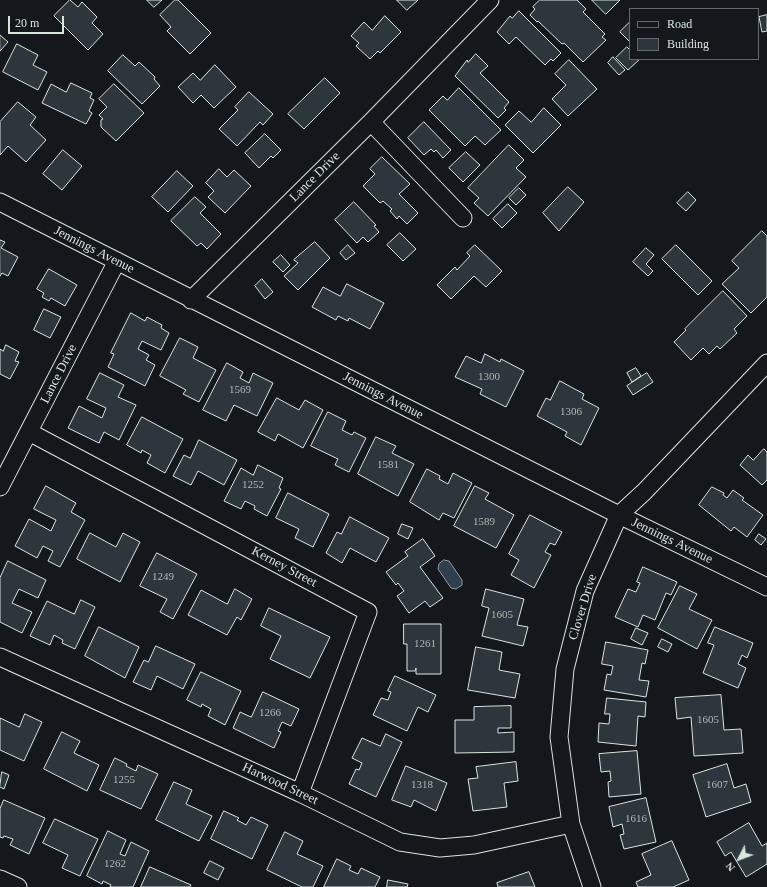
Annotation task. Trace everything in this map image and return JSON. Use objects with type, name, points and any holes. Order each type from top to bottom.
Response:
[{"type":"street","name":"Lance Drive","points":[[190,300],[370,122],[490,0]]},
{"type":"street","points":[[370,122],[463,218]]},
{"type":"street","name":"Jennings Avenue","points":[[0,202],[190,300],[619,515],[767,587]]},
{"type":"street","name":"Lance Drive","points":[[0,487],[117,261]]},
{"type":"street","name":"Clover Drive","points":[[592,887],[571,824],[559,737],[565,669],[585,591],[619,515],[767,364]]},
{"type":"street","name":"Kerney Street","points":[[29,432],[368,612],[300,793]]},
{"type":"street","name":"Harwood Street","points":[[0,657],[300,793],[400,842],[440,848],[474,845],[571,824]]},
{"type":"street","points":[[0,879],[18,887]]},
{"type":"water","points":[[444,560],[449,561],[462,580],[462,585],[456,589],[451,588],[438,569],[439,564]]},
{"type":"building","points":[[70,0],[78,7],[82,2],[97,17],[92,23],[103,34],[88,50],[54,16]]},
{"type":"building","points":[[147,0],[162,0],[154,7]]},
{"type":"building","points":[[175,0],[178,0],[211,33],[190,54],[167,31],[171,27],[160,15]]},
{"type":"building","points":[[397,0],[418,0],[407,10]]},
{"type":"building","points":[[540,0],[577,0],[586,9],[583,12],[605,34],[602,37],[606,40],[583,62],[564,43],[562,44],[530,15],[535,9],[533,7]]},
{"type":"building","points":[[592,0],[620,0],[606,14]]},
{"type":"building","points":[[519,11],[561,53],[553,61],[551,59],[545,65],[516,37],[509,44],[497,32],[510,16],[512,18]]},
{"type":"building","points":[[767,15],[767,31],[762,32],[759,17]]},
{"type":"building","points":[[385,16],[401,32],[380,53],[378,51],[370,59],[356,46],[359,43],[351,36],[364,22],[372,30]]},
{"type":"building","points":[[629,23],[629,41],[620,32]]},
{"type":"building","points":[[0,35],[8,42],[0,51]]},
{"type":"building","points":[[17,44],[38,55],[33,65],[47,72],[38,90],[3,72]]},
{"type":"building","points":[[627,47],[629,49],[629,60],[639,60],[628,70],[616,58]]},
{"type":"building","points":[[476,54],[488,66],[480,73],[509,102],[504,108],[506,110],[498,118],[455,76],[467,60],[468,62]]},
{"type":"building","points":[[123,55],[135,66],[139,62],[155,77],[154,79],[160,86],[142,104],[108,71]]},
{"type":"building","points":[[613,57],[625,70],[619,75],[608,63]]},
{"type":"building","points":[[569,60],[597,89],[568,116],[552,99],[566,85],[555,74]]},
{"type":"building","points":[[215,65],[236,87],[214,108],[201,95],[193,103],[178,87],[193,73],[200,80]]},
{"type":"building","points":[[325,78],[340,93],[304,129],[288,114]]},
{"type":"building","points":[[71,83],[92,93],[90,98],[94,100],[89,111],[92,113],[86,124],[42,103],[51,84],[66,92]]},
{"type":"building","points":[[114,84],[144,113],[116,141],[101,127],[101,120],[103,119],[99,115],[107,107],[99,99]]},
{"type":"building","points":[[459,88],[501,130],[485,145],[475,136],[465,146],[429,110],[443,96],[447,100]]},
{"type":"building","points":[[249,92],[273,114],[263,125],[260,122],[237,146],[219,129],[238,110],[235,107]]},
{"type":"building","points":[[18,102],[36,117],[30,125],[46,140],[26,162],[8,146],[0,155],[0,122]]},
{"type":"building","points":[[544,108],[561,125],[533,153],[505,125],[519,111],[531,122]]},
{"type":"building","points":[[424,122],[451,150],[443,158],[436,150],[434,152],[431,149],[424,155],[408,138]]},
{"type":"building","points":[[265,134],[281,150],[273,158],[271,156],[259,168],[245,153]]},
{"type":"building","points":[[509,145],[524,160],[516,168],[526,177],[488,216],[474,203],[479,198],[468,188]]},
{"type":"building","points":[[63,150],[82,166],[62,190],[43,174]]},
{"type":"building","points":[[466,152],[480,165],[463,182],[449,168]]},
{"type":"building","points":[[382,157],[410,184],[399,194],[418,213],[407,224],[399,216],[397,219],[390,211],[392,209],[383,201],[380,203],[363,186],[375,174],[370,169]]},
{"type":"building","points":[[219,169],[227,177],[234,170],[251,186],[225,213],[208,197],[214,191],[206,183]]},
{"type":"building","points":[[177,171],[193,186],[168,212],[152,197]]},
{"type":"building","points":[[568,187],[584,202],[559,231],[543,213]]},
{"type":"building","points":[[519,188],[526,195],[516,205],[509,198]]},
{"type":"building","points":[[688,192],[696,200],[686,211],[677,203]]},
{"type":"building","points":[[195,197],[206,207],[200,213],[221,234],[207,249],[201,243],[197,246],[171,221]]},
{"type":"building","points":[[354,202],[376,225],[374,226],[379,232],[368,242],[363,237],[357,243],[335,220]]},
{"type":"building","points":[[508,204],[517,213],[502,228],[493,219]]},
{"type":"building","points":[[762,231],[767,236],[767,297],[751,313],[722,284],[739,268],[732,261]]},
{"type":"building","points":[[400,233],[416,249],[403,261],[387,245]]},
{"type":"building","points":[[0,240],[5,242],[1,248],[18,257],[8,276],[2,273],[0,276]]},
{"type":"building","points":[[315,242],[330,258],[298,290],[284,276],[298,263],[294,260]]},
{"type":"building","points":[[348,245],[355,253],[346,260],[340,253]]},
{"type":"building","points":[[475,245],[502,271],[486,287],[474,276],[451,299],[437,285],[455,267],[457,270],[470,256],[467,253]]},
{"type":"building","points":[[676,245],[712,281],[698,295],[662,259]]},
{"type":"building","points":[[646,248],[654,255],[646,264],[653,271],[648,276],[633,262]]},
{"type":"building","points":[[281,255],[290,265],[283,272],[273,262]]},
{"type":"building","points":[[49,269],[77,285],[65,306],[51,298],[49,301],[42,297],[44,293],[37,289]]},
{"type":"building","points":[[262,279],[273,292],[265,299],[255,286]]},
{"type":"building","points":[[347,284],[384,303],[370,329],[349,318],[348,321],[338,316],[336,320],[312,307],[323,287],[340,296]]},
{"type":"building","points":[[723,291],[747,316],[734,329],[737,333],[720,349],[717,346],[709,354],[703,348],[691,360],[674,342]]},
{"type":"building","points":[[44,309],[61,317],[50,338],[34,330]]},
{"type":"building","points":[[131,313],[145,321],[147,317],[162,325],[161,328],[169,333],[161,350],[142,341],[138,349],[149,355],[146,360],[155,365],[145,386],[108,367],[114,354],[111,353]]},
{"type":"building","points":[[180,338],[198,347],[193,358],[216,370],[199,402],[183,394],[186,390],[160,376]]},
{"type":"building","points":[[6,345],[19,352],[15,361],[19,362],[10,379],[0,374],[0,349],[3,351]]},
{"type":"building","points":[[485,354],[500,362],[501,359],[524,371],[506,407],[480,394],[482,389],[455,377],[466,356],[481,363]]},
{"type":"building","points":[[227,363],[243,372],[240,378],[249,383],[253,373],[273,383],[257,416],[234,405],[226,421],[203,410]]},
{"type":"building","points":[[636,368],[641,376],[632,382],[627,373]]},
{"type":"building","points":[[100,373],[124,385],[118,397],[136,405],[119,440],[104,432],[99,443],[68,428],[79,406],[102,418],[106,408],[87,399]]},
{"type":"building","points":[[647,373],[653,382],[633,395],[627,386]]},
{"type":"building","points":[[560,381],[584,394],[582,399],[599,408],[581,445],[565,436],[567,432],[537,416],[546,398],[550,400]]},
{"type":"building","points":[[277,398],[299,410],[305,400],[323,410],[303,448],[278,434],[275,441],[258,432]]},
{"type":"building","points":[[328,412],[346,421],[342,430],[352,435],[354,432],[366,438],[349,472],[335,465],[338,459],[311,446]]},
{"type":"building","points":[[142,417],[183,439],[165,473],[147,463],[151,455],[142,450],[141,453],[127,445]]},
{"type":"building","points":[[376,437],[396,446],[392,453],[414,464],[398,496],[358,474]]},
{"type":"building","points":[[199,440],[237,460],[224,485],[198,471],[191,485],[173,476],[184,455],[190,458]]},
{"type":"building","points":[[764,449],[767,452],[767,480],[762,485],[740,465],[748,455],[753,460]]},
{"type":"building","points":[[258,465],[283,478],[279,488],[281,489],[267,516],[254,509],[255,506],[245,501],[241,509],[224,501],[241,468],[253,475]]},
{"type":"building","points":[[427,469],[440,476],[439,479],[448,484],[453,473],[472,483],[454,518],[443,513],[439,520],[410,502]]},
{"type":"building","points":[[46,486],[76,503],[71,512],[85,520],[60,567],[48,561],[53,551],[43,546],[37,558],[15,546],[29,519],[51,531],[56,520],[34,509]]},
{"type":"building","points":[[475,486],[489,493],[485,499],[514,515],[496,548],[454,526]]},
{"type":"building","points":[[712,487],[724,493],[723,495],[727,498],[733,490],[744,498],[742,500],[763,515],[747,537],[734,527],[731,531],[699,505]]},
{"type":"building","points":[[288,493],[329,514],[313,547],[295,538],[299,529],[276,518]]},
{"type":"building","points":[[530,515],[562,532],[555,545],[550,543],[545,552],[551,555],[534,588],[511,575],[519,560],[509,554]]},
{"type":"building","points":[[350,517],[389,538],[376,562],[350,548],[342,563],[326,553],[337,532],[341,534]]},
{"type":"building","points":[[402,524],[413,528],[408,539],[398,534]]},
{"type":"building","points":[[90,533],[116,547],[123,533],[140,542],[120,582],[77,559]]},
{"type":"building","points":[[759,534],[766,539],[761,545],[755,540]]},
{"type":"building","points":[[423,539],[435,556],[420,567],[443,598],[430,607],[425,601],[409,613],[397,596],[404,591],[398,583],[396,585],[386,572],[408,556],[405,552]]},
{"type":"building","points":[[157,553],[197,574],[173,619],[160,612],[167,599],[140,586]]},
{"type":"building","points":[[8,561],[46,580],[38,598],[19,589],[12,603],[32,612],[22,633],[0,622],[0,578]]},
{"type":"building","points":[[643,567],[677,582],[671,595],[666,593],[655,620],[643,615],[638,627],[615,617],[628,589],[636,592],[640,583],[637,582]]},
{"type":"building","points":[[680,586],[697,594],[689,609],[712,620],[697,649],[658,628]]},
{"type":"building","points":[[235,589],[252,599],[241,620],[237,617],[227,635],[188,615],[201,590],[227,604]]},
{"type":"building","points":[[486,589],[524,599],[517,625],[528,627],[523,646],[482,636],[489,608],[482,606]]},
{"type":"building","points":[[81,600],[95,607],[75,649],[62,643],[63,640],[54,635],[50,645],[30,636],[47,601],[74,614]]},
{"type":"building","points":[[269,608],[330,637],[310,678],[270,659],[281,636],[261,626]]},
{"type":"building","points":[[404,624],[441,624],[441,674],[416,674],[416,668],[415,671],[407,671],[407,644],[404,644]]},
{"type":"building","points":[[99,627],[139,647],[125,678],[85,656]]},
{"type":"building","points":[[715,627],[753,643],[747,658],[742,655],[738,664],[746,668],[738,688],[703,673],[714,645],[708,643]]},
{"type":"building","points":[[636,628],[648,633],[642,645],[631,639]]},
{"type":"building","points":[[662,639],[672,644],[668,652],[658,647]]},
{"type":"building","points":[[606,642],[648,650],[645,664],[642,663],[639,680],[649,681],[646,697],[604,690],[607,674],[611,675],[613,666],[602,664]]},
{"type":"building","points":[[156,646],[195,664],[183,689],[157,676],[151,690],[133,682],[144,660],[148,662]]},
{"type":"building","points":[[476,647],[502,652],[499,670],[520,674],[515,698],[468,690]]},
{"type":"building","points":[[201,672],[241,691],[225,725],[208,716],[211,709],[202,704],[201,707],[187,700]]},
{"type":"building","points":[[395,676],[436,695],[428,712],[418,707],[407,731],[373,715],[381,698],[388,700],[391,692],[388,691]]},
{"type":"building","points":[[263,692],[299,709],[291,726],[282,722],[278,731],[281,732],[274,748],[233,728],[240,712],[251,717]]},
{"type":"building","points":[[721,695],[724,730],[741,729],[743,753],[694,756],[691,717],[677,719],[675,698]]},
{"type":"building","points":[[607,698],[646,702],[645,717],[638,716],[636,746],[598,742],[599,723],[609,724],[610,714],[605,714]]},
{"type":"building","points":[[511,706],[511,728],[498,728],[498,733],[514,732],[514,752],[455,753],[455,720],[474,720],[474,707]]},
{"type":"building","points":[[25,714],[42,722],[24,761],[0,750],[0,718],[19,727]]},
{"type":"building","points":[[62,732],[80,741],[74,753],[99,765],[87,791],[44,769]]},
{"type":"building","points":[[386,734],[402,742],[376,797],[349,784],[356,769],[359,770],[362,763],[352,758],[362,738],[380,746]]},
{"type":"building","points":[[637,751],[641,794],[609,797],[608,782],[611,781],[610,771],[601,772],[599,754]]},
{"type":"building","points":[[115,758],[127,764],[126,766],[136,771],[138,765],[158,774],[141,809],[100,790]]},
{"type":"building","points":[[516,762],[518,781],[504,783],[507,807],[473,811],[468,779],[478,778],[476,767]]},
{"type":"building","points":[[727,764],[734,788],[746,784],[751,802],[706,817],[693,775]]},
{"type":"building","points":[[406,766],[447,783],[436,811],[414,800],[411,807],[392,800]]},
{"type":"building","points":[[2,772],[9,775],[4,789],[0,787]]},
{"type":"building","points":[[174,782],[192,790],[186,804],[212,816],[199,841],[156,820]]},
{"type":"building","points":[[646,798],[656,842],[624,849],[620,835],[624,834],[622,824],[613,827],[609,807]]},
{"type":"building","points":[[4,800],[45,818],[29,854],[10,845],[13,839],[4,836],[3,838],[0,837],[0,809]]},
{"type":"building","points":[[224,811],[239,818],[237,820],[246,825],[251,817],[268,825],[252,859],[211,839]]},
{"type":"building","points":[[55,819],[98,839],[80,876],[62,868],[68,855],[43,843]]},
{"type":"building","points":[[749,823],[762,846],[767,843],[767,864],[746,877],[731,852],[725,856],[717,842]]},
{"type":"building","points":[[108,831],[126,840],[120,854],[125,856],[131,842],[149,851],[133,887],[110,887],[111,885],[103,881],[102,884],[87,876]]},
{"type":"building","points":[[285,832],[303,841],[297,854],[323,866],[313,887],[302,887],[267,870]]},
{"type":"building","points":[[672,841],[689,880],[673,887],[638,887],[636,882],[651,875],[642,854]]},
{"type":"building","points":[[337,859],[351,866],[349,870],[358,874],[361,868],[380,877],[375,887],[324,887]]},
{"type":"building","points":[[210,861],[224,868],[218,880],[204,873]]},
{"type":"building","points":[[150,867],[191,885],[190,887],[141,887]]},
{"type":"building","points":[[529,872],[535,887],[498,887],[497,883]]},
{"type":"building","points":[[388,880],[408,884],[407,887],[387,887]]}]
